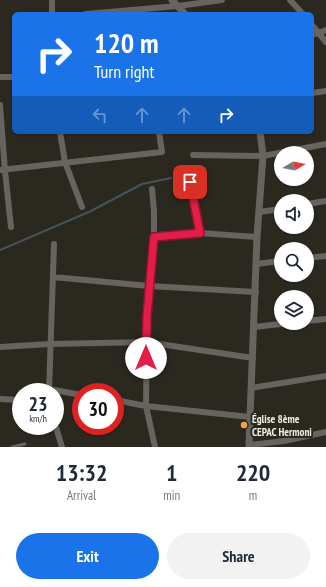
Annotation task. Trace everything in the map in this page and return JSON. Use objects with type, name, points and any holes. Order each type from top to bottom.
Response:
[{"type":"street","points":[[52,0],[52,12]]},
{"type":"street","points":[[172,0],[183,12]]},
{"type":"street","points":[[109,12],[178,6],[222,0]]},
{"type":"street","points":[[290,0],[301,12]]},
{"type":"street","points":[[314,27],[326,42]]},
{"type":"street","points":[[314,34],[326,30]]},
{"type":"street","points":[[0,77],[12,77]]},
{"type":"street","points":[[314,93],[326,92]]},
{"type":"street","points":[[0,105],[2,170],[11,227]]},
{"type":"street","points":[[60,134],[65,162],[82,207]]},
{"type":"street","points":[[2,170],[162,152],[159,134]]},
{"type":"street","points":[[260,134],[263,156],[257,237],[249,446],[284,441],[326,432]]},
{"type":"street","points":[[193,155],[263,156],[326,144]]},
{"type":"street","points":[[190,182],[200,233]]},
{"type":"street","points":[[152,189],[154,237],[149,286],[146,342],[146,406],[155,447]]},
{"type":"street","points":[[314,203],[326,201]]},
{"type":"street","points":[[259,212],[274,210]]},
{"type":"street","points":[[154,237],[200,233],[257,237]]},
{"type":"street","points":[[49,383],[54,244]]},
{"type":"street","points":[[314,257],[326,256]]},
{"type":"street","points":[[256,264],[274,262]]},
{"type":"street","points":[[53,277],[149,286],[256,292]]},
{"type":"street","points":[[314,320],[326,319]]},
{"type":"street","points":[[254,326],[274,324]]},
{"type":"street","points":[[0,347],[50,344],[146,342],[253,358]]},
{"type":"street","points":[[251,388],[326,376]]},
{"type":"street","points":[[0,399],[12,400]]},
{"type":"street","points":[[124,402],[146,406],[250,417]]},
{"type":"street","points":[[58,435],[62,447]]},
{"type":"lane","points":[[12,447],[25,444]]},
{"type":"waterway","points":[[0,250],[91,211],[142,184],[171,178]]},
{"type":"place","name":"Église 8ème CEPAC Hermoni","points":[[244,425]]},
{"type":"route","points":[[146,358],[147,316],[154,237],[200,233],[190,182]]}]
